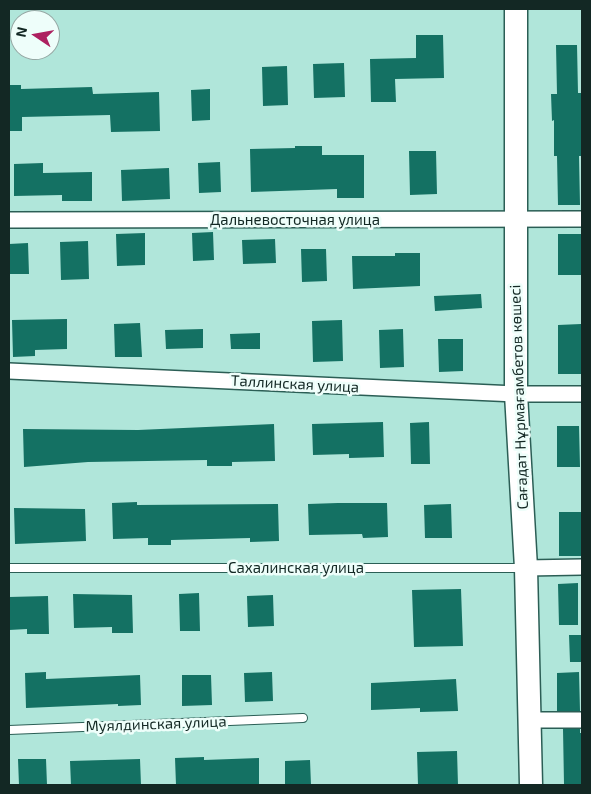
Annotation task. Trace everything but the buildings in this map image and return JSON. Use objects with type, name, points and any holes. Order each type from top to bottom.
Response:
[{"type":"main road","name":"Сағадат Нұрмағамбетов көшесі","points":[[516,9],[516,394],[526,568],[531,785]]},
{"type":"street","name":"Дальневосточная улица","points":[[9,220],[582,219]]},
{"type":"street","name":"Таллинская улица","points":[[9,371],[516,394],[582,394]]},
{"type":"street","name":"Сахалинская улица","points":[[526,568],[582,567]]},
{"type":"street","points":[[529,720],[582,720]]},
{"type":"lane","name":"Сахалинская улица","points":[[9,568],[526,568]]},
{"type":"lane","name":"Муялдинская улица","points":[[9,730],[303,718]]}]
